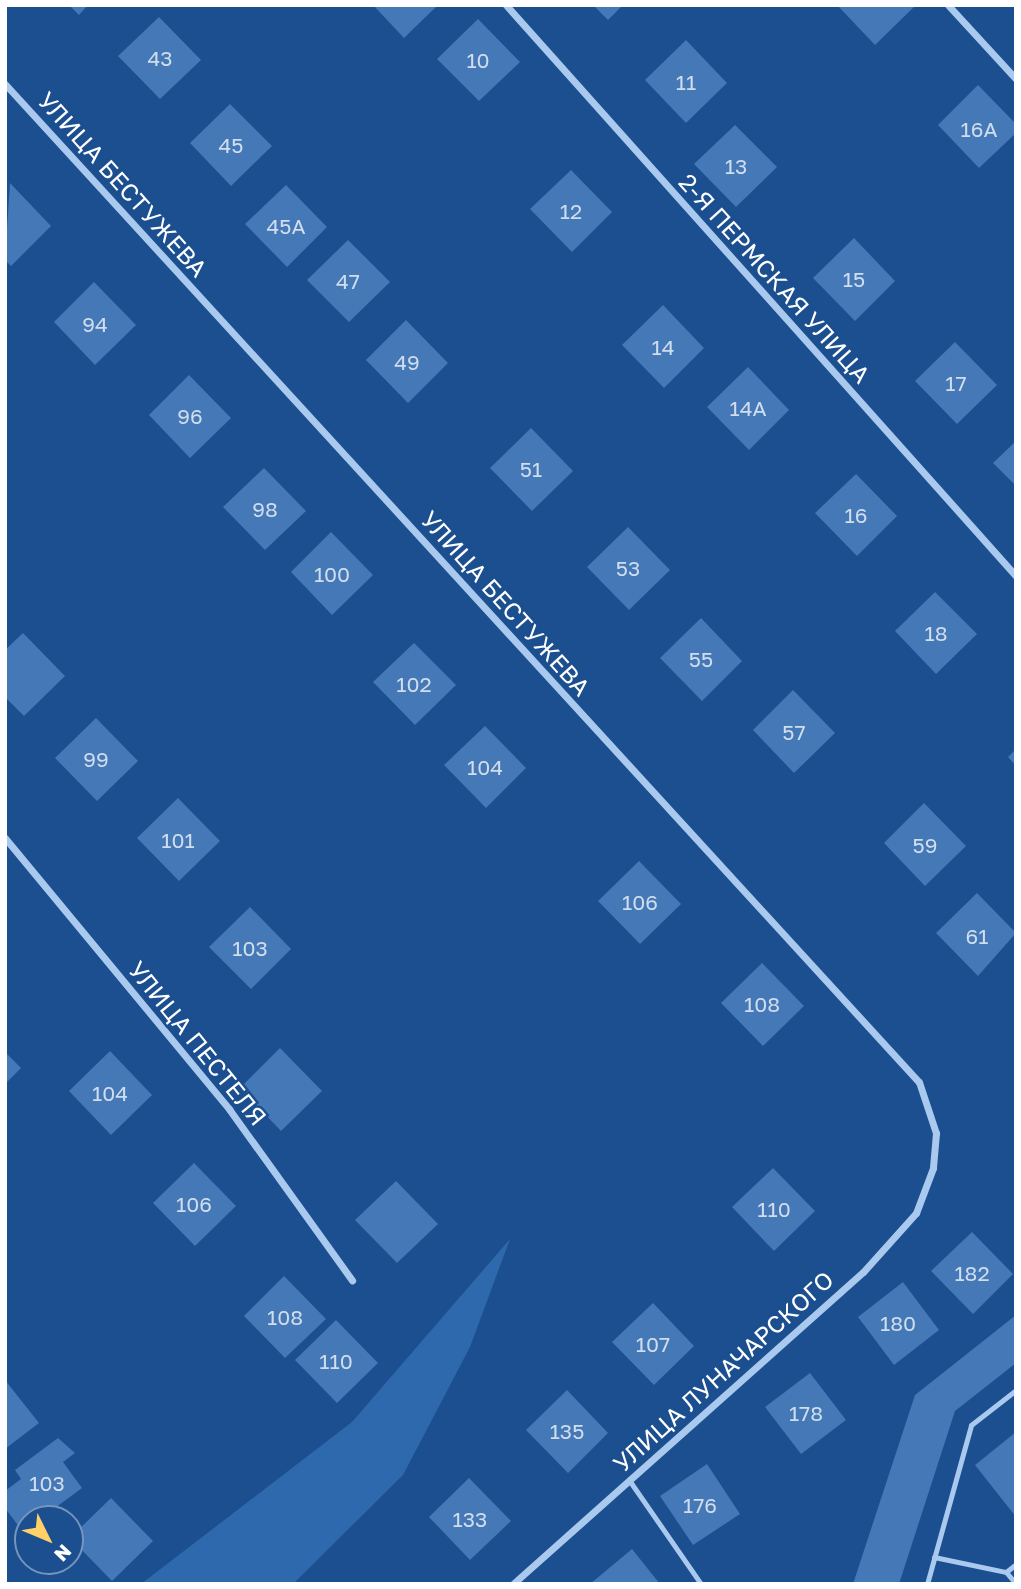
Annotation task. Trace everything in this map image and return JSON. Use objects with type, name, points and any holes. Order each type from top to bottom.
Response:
[{"type":"street","name":"2-Я ПЕРМСКАЯ УЛИЦА","points":[[506,5],[1016,576]]},
{"type":"street","points":[[948,5],[1016,79]]},
{"type":"street","name":"УЛИЦА БЕСТУЖЕВА","points":[[5,84],[919,1082],[936,1132],[933,1168]]},
{"type":"street","name":"УЛИЦА ПЕСТЕЛЯ","points":[[5,838],[229,1109],[352,1280]]},
{"type":"street","name":"УЛИЦА ЛУНАЧАРСКОГО","points":[[513,1584],[863,1272],[916,1213],[933,1168]]},
{"type":"lane","points":[[927,1584],[971,1425],[1016,1390]]},
{"type":"lane","points":[[629,1480],[701,1584]]},
{"type":"lane","points":[[934,1557],[1006,1572],[1016,1584]]},
{"type":"lane","points":[[1006,1572],[1016,1564]]},
{"type":"shaded area","points":[[510,1239],[470,1347],[403,1475],[293,1584],[141,1584],[352,1422]]},
{"type":"building","points":[[69,5],[88,5],[79,15]]},
{"type":"building","points":[[373,5],[438,5],[404,38]]},
{"type":"building","points":[[593,5],[623,5],[608,20]]},
{"type":"building","points":[[837,5],[916,5],[875,45]]},
{"type":"building","points":[[159,17],[201,60],[160,99],[118,56]]},
{"type":"building","points":[[478,19],[520,62],[479,101],[437,59]]},
{"type":"building","points":[[686,40],[727,83],[686,123],[645,80]]},
{"type":"building","points":[[978,85],[1016,124],[1016,133],[979,168],[938,125]]},
{"type":"building","points":[[230,104],[272,146],[231,186],[190,143]]},
{"type":"building","points":[[735,125],[777,167],[736,207],[694,164]]},
{"type":"building","points":[[571,170],[612,212],[572,252],[530,209]]},
{"type":"building","points":[[10,183],[51,226],[11,266],[5,260]]},
{"type":"building","points":[[286,185],[327,227],[287,267],[245,224]]},
{"type":"building","points":[[854,238],[895,281],[855,321],[813,278]]},
{"type":"building","points":[[348,240],[390,282],[349,322],[307,280]]},
{"type":"building","points":[[94,282],[136,325],[95,365],[54,322]]},
{"type":"building","points":[[663,305],[704,348],[664,388],[622,345]]},
{"type":"building","points":[[406,320],[448,363],[408,403],[366,360]]},
{"type":"building","points":[[955,342],[997,385],[957,424],[915,381]]},
{"type":"building","points":[[748,367],[789,410],[749,450],[707,407]]},
{"type":"building","points":[[189,375],[231,418],[190,458],[149,415]]},
{"type":"building","points":[[531,428],[573,471],[532,511],[490,468]]},
{"type":"building","points":[[1016,441],[1016,486],[993,463]]},
{"type":"building","points":[[264,468],[306,511],[265,550],[223,507]]},
{"type":"building","points":[[856,474],[897,516],[857,556],[815,513]]},
{"type":"building","points":[[628,527],[670,570],[629,610],[587,567]]},
{"type":"building","points":[[331,532],[373,575],[332,615],[291,572]]},
{"type":"building","points":[[935,592],[977,634],[936,674],[895,631]]},
{"type":"building","points":[[701,618],[742,661],[702,701],[660,658]]},
{"type":"building","points":[[23,633],[65,676],[24,716],[5,697],[5,650]]},
{"type":"building","points":[[414,643],[456,685],[415,725],[373,682]]},
{"type":"building","points":[[793,690],[835,733],[794,773],[753,730]]},
{"type":"building","points":[[96,718],[138,761],[97,801],[55,758]]},
{"type":"building","points":[[485,726],[526,768],[486,808],[444,765]]},
{"type":"building","points":[[1016,749],[1016,766],[1008,757]]},
{"type":"building","points":[[178,798],[220,841],[179,881],[137,838]]},
{"type":"building","points":[[924,803],[966,846],[925,886],[884,843]]},
{"type":"building","points":[[639,861],[681,904],[640,944],[598,901]]},
{"type":"building","points":[[977,893],[1016,933],[978,976],[936,933]]},
{"type":"building","points":[[250,907],[291,949],[251,989],[209,947]]},
{"type":"building","points":[[762,963],[804,1006],[763,1046],[721,1003]]},
{"type":"building","points":[[280,1048],[322,1091],[281,1131],[240,1088]]},
{"type":"building","points":[[110,1051],[152,1095],[111,1135],[69,1091]]},
{"type":"building","points":[[5,1052],[21,1068],[5,1084]]},
{"type":"building","points":[[194,1163],[236,1206],[195,1246],[153,1203]]},
{"type":"building","points":[[773,1168],[815,1211],[774,1251],[732,1207]]},
{"type":"building","points":[[396,1181],[438,1224],[397,1263],[355,1220]]},
{"type":"building","points":[[972,1232],[1013,1274],[973,1314],[931,1271]]},
{"type":"building","points":[[284,1276],[326,1319],[285,1358],[244,1316]]},
{"type":"building","points":[[903,1282],[939,1330],[894,1365],[858,1317]]},
{"type":"building","points":[[653,1303],[694,1346],[654,1385],[612,1342]]},
{"type":"building","points":[[1016,1315],[1016,1363],[955,1411],[899,1584],[853,1584],[915,1395]]},
{"type":"building","points":[[336,1320],[378,1363],[337,1403],[295,1360]]},
{"type":"building","points":[[810,1373],[846,1420],[801,1454],[765,1407]]},
{"type":"building","points":[[5,1380],[39,1423],[5,1449]]},
{"type":"building","points":[[567,1390],[608,1433],[568,1473],[526,1430]]},
{"type":"building","points":[[1016,1432],[1016,1517],[975,1465]]},
{"type":"building","points":[[58,1438],[75,1453],[63,1462],[82,1488],[59,1505],[14,1505],[14,1520],[5,1508],[5,1491],[21,1479],[15,1470]]},
{"type":"building","points":[[707,1464],[740,1514],[693,1545],[660,1496]]},
{"type":"building","points":[[469,1478],[511,1521],[470,1560],[429,1517]]},
{"type":"building","points":[[111,1498],[153,1541],[112,1581],[84,1552],[84,1524]]},
{"type":"building","points":[[632,1549],[660,1584],[590,1584]]}]
